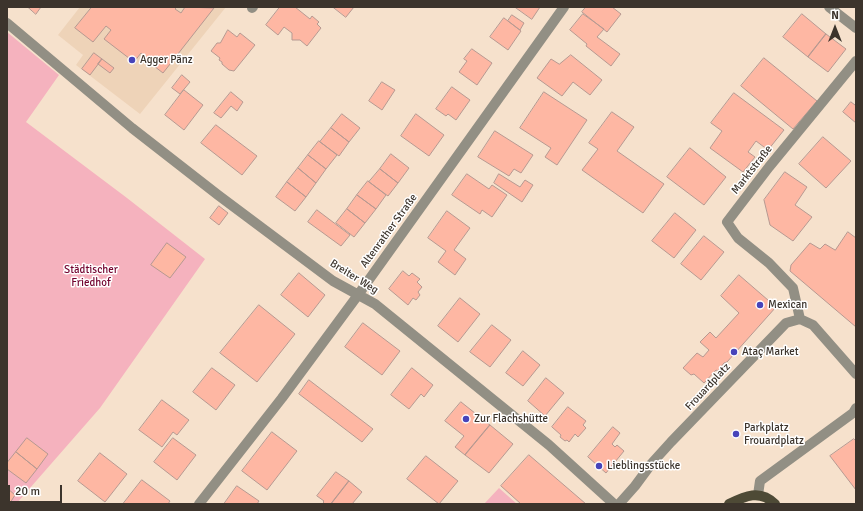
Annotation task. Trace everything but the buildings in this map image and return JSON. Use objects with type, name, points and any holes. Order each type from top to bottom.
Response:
[{"type":"main road","points":[[729,504],[747,495],[758,495],[775,504]]},
{"type":"street","name":"Altenrather Straße","points":[[199,504],[282,398],[358,295],[564,7]]},
{"type":"street","points":[[829,7],[856,28]]},
{"type":"street","name":"Breiter Weg","points":[[7,23],[132,128],[259,225],[334,280],[375,304],[549,444],[614,504]]},
{"type":"street","name":"Marktstraße","points":[[800,319],[793,288],[769,263],[738,238],[727,222],[769,167],[856,61]]},
{"type":"street","points":[[800,319],[813,325],[856,374]]},
{"type":"street","name":"Frouardplatz","points":[[619,504],[671,442],[786,323],[800,319]]},
{"type":"street","points":[[758,495],[760,481],[856,408]]},
{"type":"shaded area","name":"Agger Pänz","points":[[80,7],[226,7],[140,114],[76,65],[83,55],[58,35]]},
{"type":"green space","name":"Städtischer Friedhof","points":[[7,32],[59,75],[26,122],[205,259],[100,408],[16,504],[7,504]]},
{"type":"green space","points":[[499,488],[517,504],[484,504]]},
{"type":"place","name":"Agger Pänz","points":[[132,60]]},
{"type":"place","name":"Mexican","points":[[760,305]]},
{"type":"place","name":"Ataç Market","points":[[734,352]]},
{"type":"place","name":"Zur Flachshütte","points":[[466,419]]},
{"type":"place","name":"Parkplatz Frouardplatz","points":[[736,434]]},
{"type":"place","name":"Lieblingsstücke","points":[[599,466]]}]
